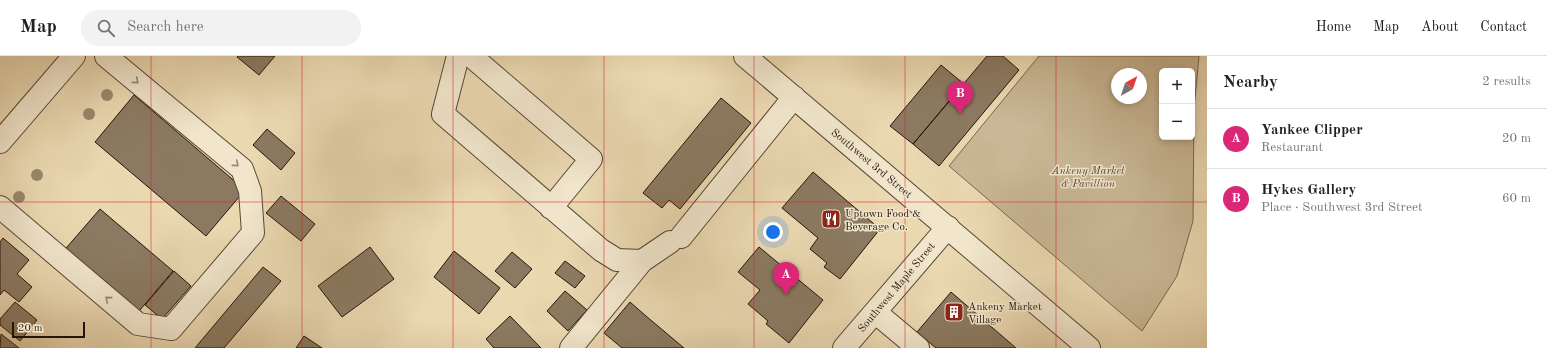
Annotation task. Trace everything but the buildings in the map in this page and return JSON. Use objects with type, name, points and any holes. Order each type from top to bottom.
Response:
[{"type":"street","points":[[0,142],[74,56]]},
{"type":"street","points":[[0,207],[138,324],[171,329],[253,233],[250,191],[242,168],[106,56]]},
{"type":"street","points":[[458,56],[443,114],[601,250],[617,260],[642,261]]},
{"type":"street","points":[[471,56],[591,159],[551,208]]},
{"type":"street","name":"Southwest 3rd Street","points":[[745,56],[1089,348]]},
{"type":"street","points":[[571,348],[642,261],[676,239],[794,97]]},
{"type":"street","name":"Southwest Maple Street","points":[[844,348],[948,227]]},
{"type":"street","points":[[875,312],[918,348]]},
{"type":"green space","name":"Ankeny Market & Pavillion","points":[[1039,56],[1199,56],[1195,98],[1195,68],[1159,68],[1159,140],[1194,140],[1193,221],[1177,276],[1142,331],[949,166]]},
{"type":"place","name":"Hykes Gallery","points":[[960,114]]},
{"type":"place","name":"Uptown Food & Beverage Co.","points":[[831,219]]},
{"type":"place","name":"Yankee Clipper","points":[[786,295]]},
{"type":"place","name":"Ankeny Market Village","points":[[954,312]]}]
